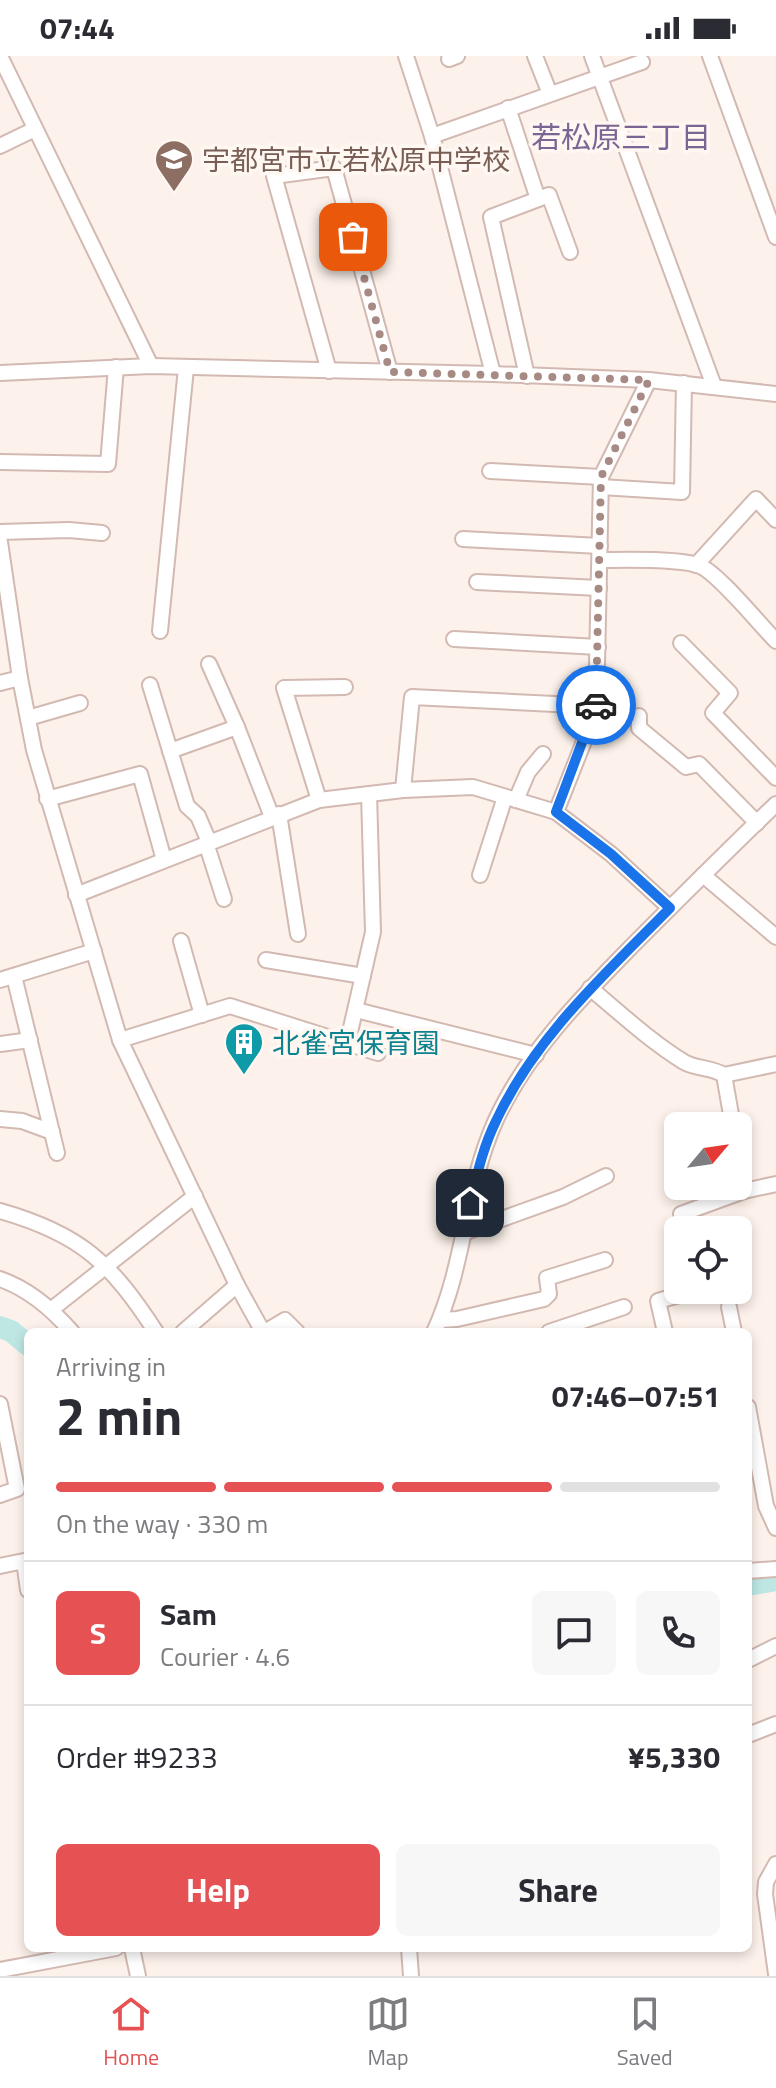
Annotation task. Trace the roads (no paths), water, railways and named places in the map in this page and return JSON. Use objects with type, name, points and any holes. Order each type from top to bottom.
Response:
[{"type":"street","points":[[0,56],[151,366]]},
{"type":"street","points":[[406,56],[432,136],[493,374]]},
{"type":"street","points":[[535,56],[550,94]]},
{"type":"street","points":[[592,56],[714,386]]},
{"type":"street","points":[[710,56],[776,237]]},
{"type":"street","points":[[432,136],[642,62]]},
{"type":"street","points":[[508,108],[538,199]]},
{"type":"street","points":[[0,146],[35,129]]},
{"type":"street","points":[[329,371],[274,176],[334,168],[390,372]]},
{"type":"street","points":[[527,376],[491,217],[549,195],[570,252]]},
{"type":"street","points":[[0,373],[151,366],[493,374],[649,380],[776,394]]},
{"type":"street","points":[[0,462],[108,464],[116,367]]},
{"type":"street","points":[[160,631],[186,368]]},
{"type":"street","points":[[556,812],[596,706],[601,482],[649,380]]},
{"type":"street","points":[[490,471],[682,492],[684,383]]},
{"type":"street","points":[[696,565],[756,499],[776,520]]},
{"type":"street","points":[[0,532],[69,530],[102,533]]},
{"type":"street","points":[[463,539],[696,565],[705,568],[775,638]]},
{"type":"street","points":[[0,542],[5,616],[47,799],[120,1040],[237,1285],[262,1328]]},
{"type":"street","points":[[477,582],[599,588]]},
{"type":"street","points":[[454,639],[598,647]]},
{"type":"street","points":[[681,643],[730,693],[713,713],[776,778]]},
{"type":"street","points":[[209,664],[276,815],[298,934]]},
{"type":"street","points":[[0,683],[20,678]]},
{"type":"street","points":[[150,685],[187,806],[198,816],[224,899]]},
{"type":"street","points":[[319,800],[284,688],[345,687]]},
{"type":"street","points":[[403,790],[412,697],[596,706]]},
{"type":"street","points":[[28,718],[80,703]]},
{"type":"street","points":[[639,716],[639,728],[686,767],[699,764],[757,823]]},
{"type":"street","points":[[170,751],[237,727]]},
{"type":"street","points":[[480,875],[510,798],[543,754]]},
{"type":"street","points":[[47,799],[140,774],[164,860]]},
{"type":"street","points":[[76,895],[319,800],[403,790],[473,787],[556,812],[611,854],[670,908]]},
{"type":"street","points":[[347,1045],[373,932],[369,794]]},
{"type":"street","points":[[437,1326],[477,1173],[495,1122],[536,1055],[590,988],[776,804]]},
{"type":"street","points":[[703,875],[776,937]]},
{"type":"street","points":[[181,941],[202,1015]]},
{"type":"street","points":[[57,1153],[30,1040],[7,978],[94,951]]},
{"type":"street","points":[[266,960],[363,976]]},
{"type":"street","points":[[590,988],[688,1065],[715,1069],[724,1075],[776,1064]]},
{"type":"street","points":[[120,1040],[230,1006],[378,1053]]},
{"type":"street","points":[[356,1010],[536,1055]]},
{"type":"street","points":[[0,1044],[30,1040]]},
{"type":"street","points":[[724,1075],[731,1112]]},
{"type":"street","points":[[0,1119],[22,1121],[52,1132]]},
{"type":"street","points":[[463,1233],[563,1197],[606,1176]]},
{"type":"street","points":[[752,1189],[776,1184]]},
{"type":"street","points":[[52,1309],[195,1196]]},
{"type":"street","points":[[681,1216],[719,1200]]},
{"type":"street","points":[[0,1211],[36,1222],[84,1247],[126,1287],[153,1328]]},
{"type":"street","points":[[437,1326],[544,1299],[549,1294],[547,1278],[605,1260]]},
{"type":"street","points":[[0,1279],[12,1283],[52,1309],[69,1328]]},
{"type":"street","points":[[188,1328],[237,1285]]},
{"type":"street","points":[[664,1299],[658,1301],[664,1328]]},
{"type":"street","points":[[561,1328],[624,1307]]},
{"type":"street","points":[[729,1307],[733,1328]]},
{"type":"street","points":[[271,1328],[285,1320],[293,1328]]},
{"type":"street","points":[[0,1404],[17,1489],[0,1495]]},
{"type":"street","points":[[752,1429],[766,1506],[776,1528]]},
{"type":"street","points":[[0,1566],[24,1561]]},
{"type":"street","points":[[752,1571],[776,1569]]},
{"type":"street","points":[[752,1658],[776,1646]]},
{"type":"street","points":[[752,1733],[776,1724]]},
{"type":"street","points":[[776,1864],[766,1882],[765,1894],[776,1974]]},
{"type":"street","points":[[0,1970],[21,1971],[71,1952]]},
{"type":"street","points":[[133,1952],[138,1976]]},
{"type":"street","points":[[409,1952],[411,1976]]},
{"type":"waterway","points":[[0,1327],[24,1342]]},
{"type":"waterway","points":[[752,1584],[776,1580]]},
{"type":"place","name":"宇都宮市立若松原中学校","points":[[174,193]]},
{"type":"place","name":"北雀宮保育園","points":[[244,1076]]},
{"type":"district","name":"若松原三丁目","points":[[621,137]]}]
